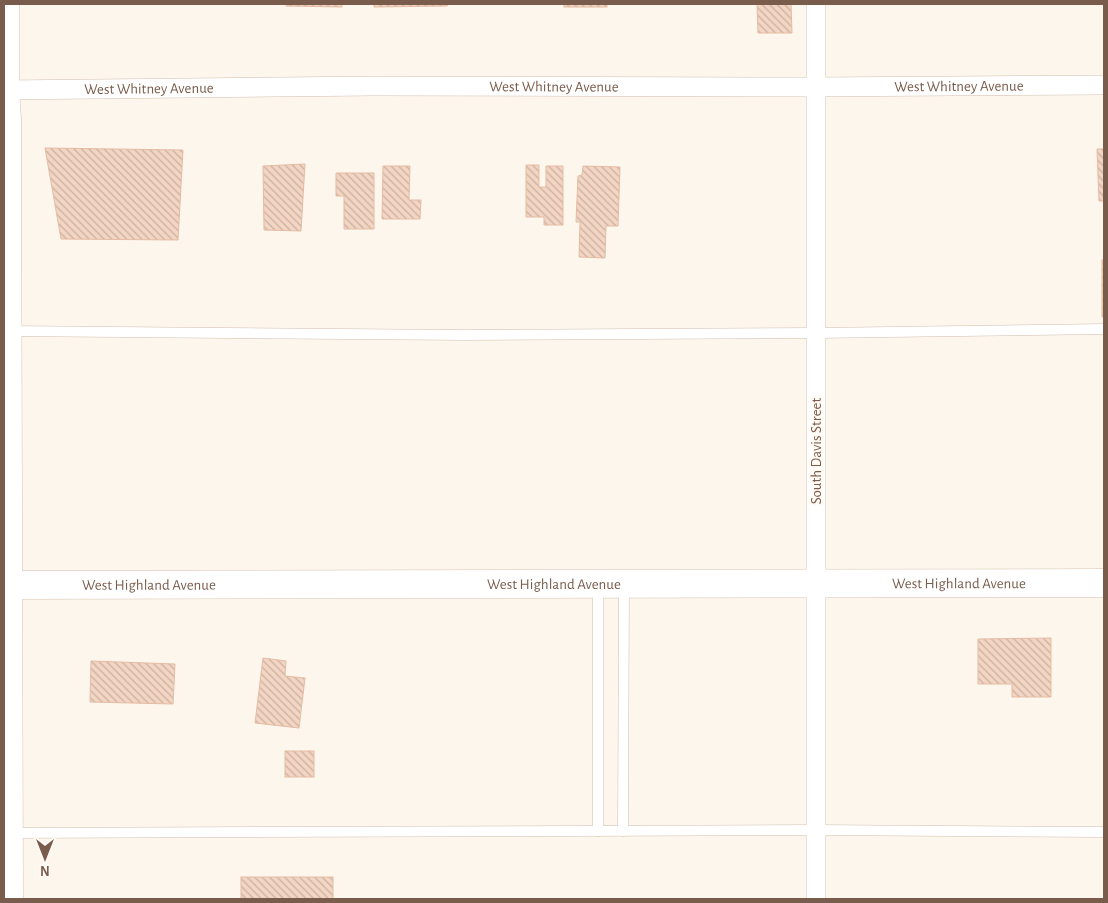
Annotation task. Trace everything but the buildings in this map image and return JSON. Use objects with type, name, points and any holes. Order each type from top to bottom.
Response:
[{"type":"street","points":[[5,4],[4,90],[7,119],[5,331],[7,833],[9,899]]},
{"type":"street","name":"South Davis Street","points":[[816,4],[816,899]]},
{"type":"street","name":"West Whitney Avenue","points":[[4,90],[363,86],[816,87],[1104,85]]},
{"type":"street","name":"West Highland Avenue","points":[[6,585],[1104,583]]},
{"type":"lane","points":[[5,331],[464,335],[816,333],[1104,328]]},
{"type":"lane","points":[[598,831],[611,584]]},
{"type":"lane","points":[[611,584],[623,831]]},
{"type":"lane","points":[[7,833],[816,830],[1104,832]]}]
